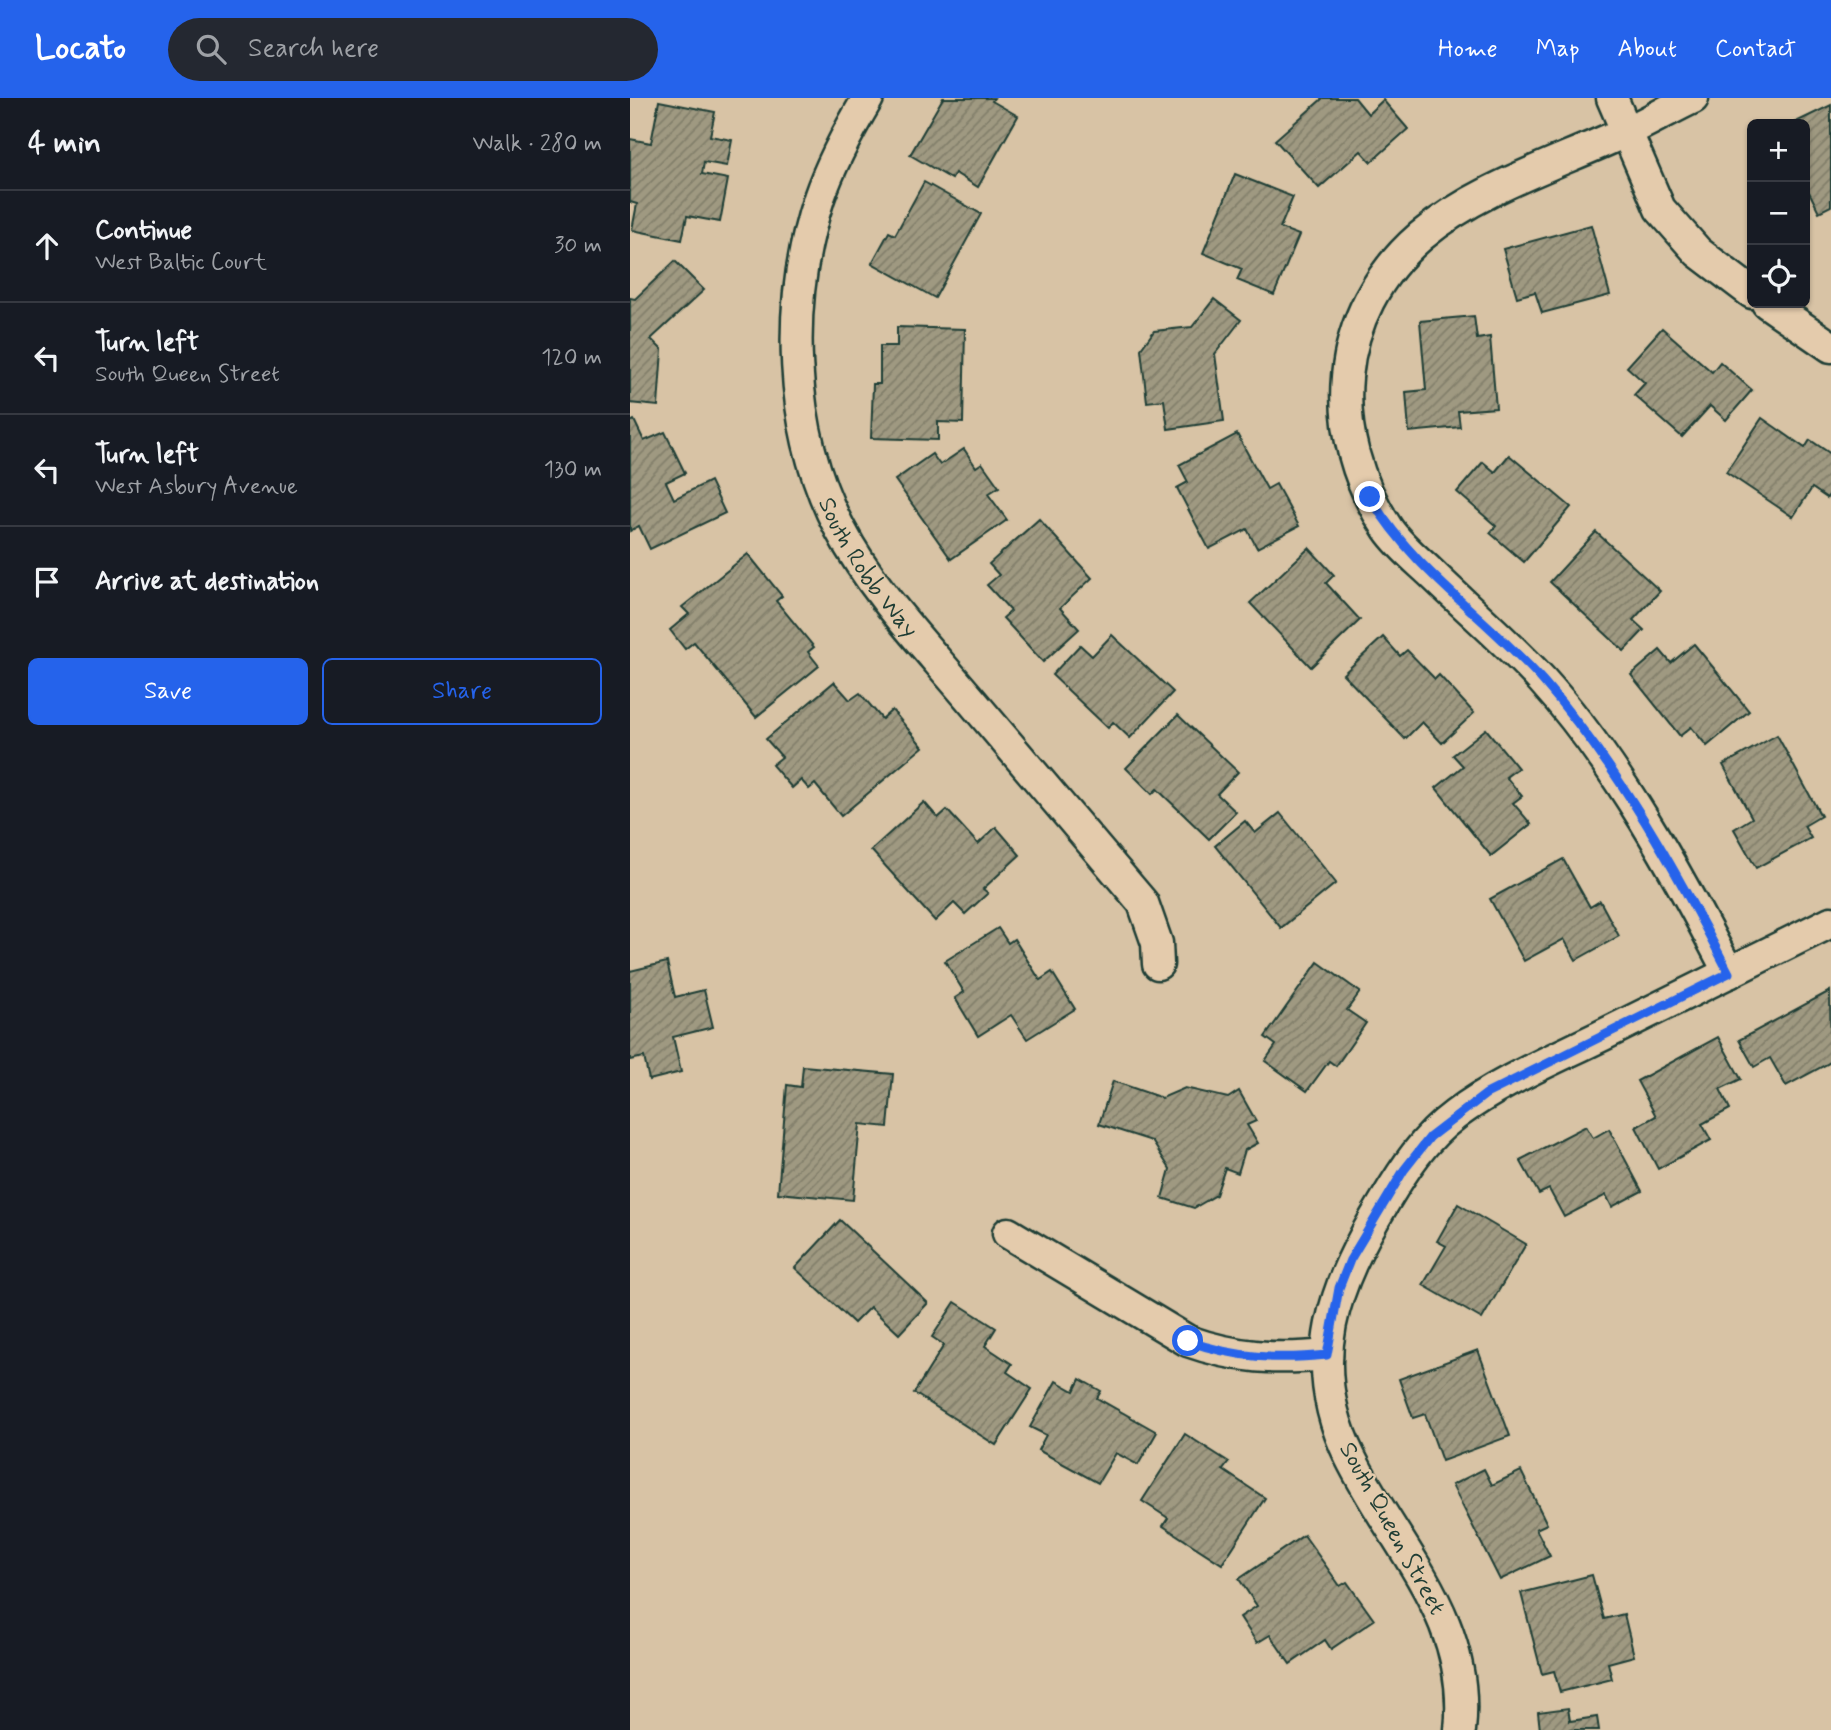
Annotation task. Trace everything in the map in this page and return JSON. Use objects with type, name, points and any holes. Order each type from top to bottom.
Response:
[{"type":"street","name":"South Robb Way","points":[[868,98],[846,135],[819,199],[804,263],[798,304],[798,377],[811,449],[822,487],[838,526],[885,598],[1143,903],[1157,943],[1157,964]]},
{"type":"street","points":[[1612,98],[1660,209],[1676,231],[1698,252],[1747,289]]},
{"type":"street","points":[[1693,98],[1627,132],[1483,196],[1429,230],[1397,260],[1374,292],[1350,355],[1346,388],[1347,432],[1370,497],[1390,532],[1506,642],[1579,724],[1691,899],[1729,973]]},
{"type":"street","points":[[1774,308],[1831,347]]},
{"type":"street","name":"South Queen Street","points":[[1460,1730],[1462,1685],[1458,1660],[1444,1619],[1350,1457],[1335,1422],[1328,1390],[1327,1355],[1339,1288],[1350,1260],[1404,1170],[1430,1137],[1486,1094],[1831,922]]},
{"type":"street","points":[[1008,1233],[1188,1341],[1221,1353],[1253,1358],[1282,1359],[1327,1355]]},
{"type":"building","points":[[943,98],[994,98],[992,101],[1018,116],[978,187],[955,173],[952,179],[910,155]]},
{"type":"building","points":[[1323,98],[1355,98],[1368,114],[1383,100],[1408,129],[1371,162],[1361,151],[1319,188],[1275,140]]},
{"type":"building","points":[[659,101],[715,112],[710,136],[732,140],[727,166],[704,162],[702,174],[728,179],[720,222],[687,216],[682,240],[632,230],[637,204],[630,202],[630,139],[651,143]]},
{"type":"building","points":[[1831,105],[1831,206],[1819,212],[1810,194],[1810,119],[1802,119]]},
{"type":"building","points":[[1235,174],[1293,197],[1280,228],[1299,235],[1274,295],[1237,280],[1242,269],[1203,253]]},
{"type":"building","points":[[924,182],[981,214],[935,298],[872,263],[889,232],[895,235]]},
{"type":"building","points":[[1591,225],[1610,295],[1542,313],[1535,292],[1517,297],[1503,249]]},
{"type":"building","points":[[675,261],[704,290],[651,339],[662,350],[658,406],[630,403],[630,298],[635,299]]},
{"type":"building","points":[[1214,299],[1241,320],[1215,354],[1224,421],[1168,429],[1164,400],[1147,402],[1141,349],[1154,331],[1192,327]]},
{"type":"building","points":[[1474,316],[1477,339],[1490,337],[1496,408],[1458,411],[1460,427],[1409,432],[1406,392],[1426,390],[1420,321]]},
{"type":"building","points":[[897,327],[965,329],[963,423],[938,422],[938,440],[871,438],[873,384],[880,384],[880,346],[897,346]]},
{"type":"building","points":[[1662,328],[1712,372],[1720,362],[1752,390],[1726,420],[1710,406],[1682,437],[1634,395],[1645,383],[1627,367]]},
{"type":"building","points":[[1762,418],[1805,448],[1810,440],[1831,454],[1831,492],[1827,498],[1812,488],[1793,517],[1726,472]]},
{"type":"building","points":[[634,420],[644,441],[665,432],[685,473],[666,482],[674,499],[710,481],[725,513],[650,549],[639,526],[630,531],[630,422]]},
{"type":"building","points":[[1237,434],[1267,489],[1276,484],[1299,526],[1257,548],[1247,529],[1209,549],[1177,488],[1188,482],[1179,465]]},
{"type":"building","points":[[964,449],[976,467],[982,463],[999,487],[988,494],[1007,520],[951,559],[895,480],[932,454],[940,465]]},
{"type":"building","points":[[1509,455],[1571,507],[1524,562],[1490,533],[1496,526],[1457,492],[1483,462],[1495,472]]},
{"type":"building","points":[[1039,519],[1092,578],[1060,608],[1079,629],[1043,662],[1003,618],[1011,611],[987,585],[999,575],[989,564]]},
{"type":"building","points":[[1596,532],[1660,591],[1633,620],[1644,630],[1624,651],[1550,582]]},
{"type":"building","points":[[1309,548],[1334,575],[1326,583],[1360,620],[1311,667],[1250,603]]},
{"type":"building","points":[[748,554],[782,596],[776,601],[814,647],[808,652],[819,666],[756,717],[694,642],[685,649],[670,630],[689,614],[682,607]]},
{"type":"building","points":[[1112,635],[1173,692],[1130,738],[1113,722],[1108,728],[1052,675],[1080,645],[1092,656]]},
{"type":"building","points":[[1383,637],[1400,656],[1407,650],[1435,679],[1439,675],[1474,713],[1442,743],[1422,722],[1405,739],[1343,674]]},
{"type":"building","points":[[1694,644],[1749,711],[1707,746],[1691,727],[1680,736],[1631,675],[1660,650],[1671,663]]},
{"type":"building","points":[[834,682],[850,700],[860,693],[882,719],[892,710],[923,747],[841,816],[815,784],[809,789],[801,780],[792,788],[772,765],[782,757],[766,739]]},
{"type":"building","points":[[1178,715],[1238,772],[1217,794],[1236,812],[1209,839],[1157,789],[1152,794],[1126,768]]},
{"type":"building","points":[[1486,729],[1518,768],[1506,777],[1522,796],[1513,803],[1531,824],[1491,856],[1436,788],[1463,766],[1453,755]]},
{"type":"building","points":[[1777,735],[1821,816],[1804,826],[1811,838],[1756,868],[1734,829],[1752,818],[1723,765]]},
{"type":"building","points":[[924,802],[938,818],[947,810],[978,844],[996,827],[1020,855],[983,889],[988,893],[965,914],[954,903],[935,921],[871,850]]},
{"type":"building","points":[[1280,813],[1336,883],[1281,928],[1215,846],[1245,821],[1255,833]]},
{"type":"building","points":[[1563,859],[1590,907],[1600,901],[1619,936],[1576,960],[1564,939],[1524,961],[1490,899]]},
{"type":"building","points":[[998,928],[1008,943],[1014,939],[1040,980],[1052,972],[1075,1009],[1027,1039],[1011,1015],[978,1036],[955,998],[964,992],[945,961]]},
{"type":"building","points":[[667,962],[675,997],[704,990],[713,1027],[673,1037],[681,1072],[649,1080],[644,1057],[630,1060],[630,971]]},
{"type":"building","points":[[1318,962],[1360,992],[1347,1010],[1366,1023],[1336,1066],[1329,1061],[1307,1091],[1265,1061],[1276,1045],[1265,1037]]},
{"type":"building","points":[[1830,991],[1831,1062],[1786,1086],[1770,1058],[1754,1067],[1739,1040]]},
{"type":"building","points":[[1718,1037],[1741,1079],[1720,1089],[1730,1109],[1702,1124],[1711,1140],[1658,1169],[1636,1127],[1656,1116],[1637,1081]]},
{"type":"building","points":[[803,1066],[893,1074],[888,1127],[860,1124],[853,1200],[778,1193],[787,1085],[801,1087]]},
{"type":"building","points":[[1113,1081],[1162,1098],[1185,1088],[1228,1098],[1239,1091],[1256,1121],[1247,1125],[1258,1143],[1245,1150],[1238,1173],[1225,1168],[1216,1195],[1194,1208],[1162,1198],[1170,1169],[1152,1141],[1099,1124]]},
{"type":"building","points":[[1586,1126],[1593,1138],[1609,1129],[1642,1191],[1612,1207],[1606,1195],[1564,1217],[1549,1189],[1539,1194],[1520,1160]]},
{"type":"building","points":[[1458,1204],[1526,1244],[1482,1319],[1423,1285],[1446,1246],[1437,1241]]},
{"type":"building","points":[[840,1220],[928,1303],[899,1334],[870,1307],[854,1323],[795,1268]]},
{"type":"building","points":[[955,1302],[996,1328],[985,1346],[1012,1364],[1007,1372],[1032,1389],[996,1445],[914,1393],[944,1345],[932,1337]]},
{"type":"building","points":[[1478,1350],[1510,1436],[1442,1461],[1425,1414],[1413,1418],[1399,1379]]},
{"type":"building","points":[[1080,1379],[1101,1391],[1097,1398],[1157,1432],[1138,1465],[1116,1453],[1098,1483],[1038,1450],[1046,1435],[1030,1427],[1056,1381],[1074,1391]]},
{"type":"building","points":[[1185,1434],[1229,1462],[1223,1470],[1265,1498],[1222,1564],[1163,1526],[1168,1518],[1142,1501]]},
{"type":"building","points":[[1484,1469],[1492,1485],[1521,1471],[1547,1524],[1536,1529],[1550,1556],[1500,1580],[1452,1485]]},
{"type":"building","points":[[1304,1535],[1340,1586],[1347,1582],[1374,1620],[1331,1649],[1325,1640],[1290,1664],[1270,1635],[1257,1643],[1240,1617],[1257,1606],[1239,1579]]},
{"type":"building","points":[[1592,1575],[1604,1619],[1624,1614],[1634,1656],[1608,1663],[1612,1679],[1560,1692],[1554,1671],[1542,1674],[1521,1593]]},
{"type":"building","points":[[1568,1708],[1570,1721],[1597,1717],[1599,1730],[1540,1730],[1538,1712]]},
{"type":"route","points":[[1188,1341],[1221,1353],[1253,1358],[1282,1359],[1327,1355],[1339,1288],[1350,1260],[1404,1170],[1430,1137],[1453,1116],[1486,1094],[1729,973],[1691,899],[1579,724],[1506,642],[1390,532],[1370,497]]}]
